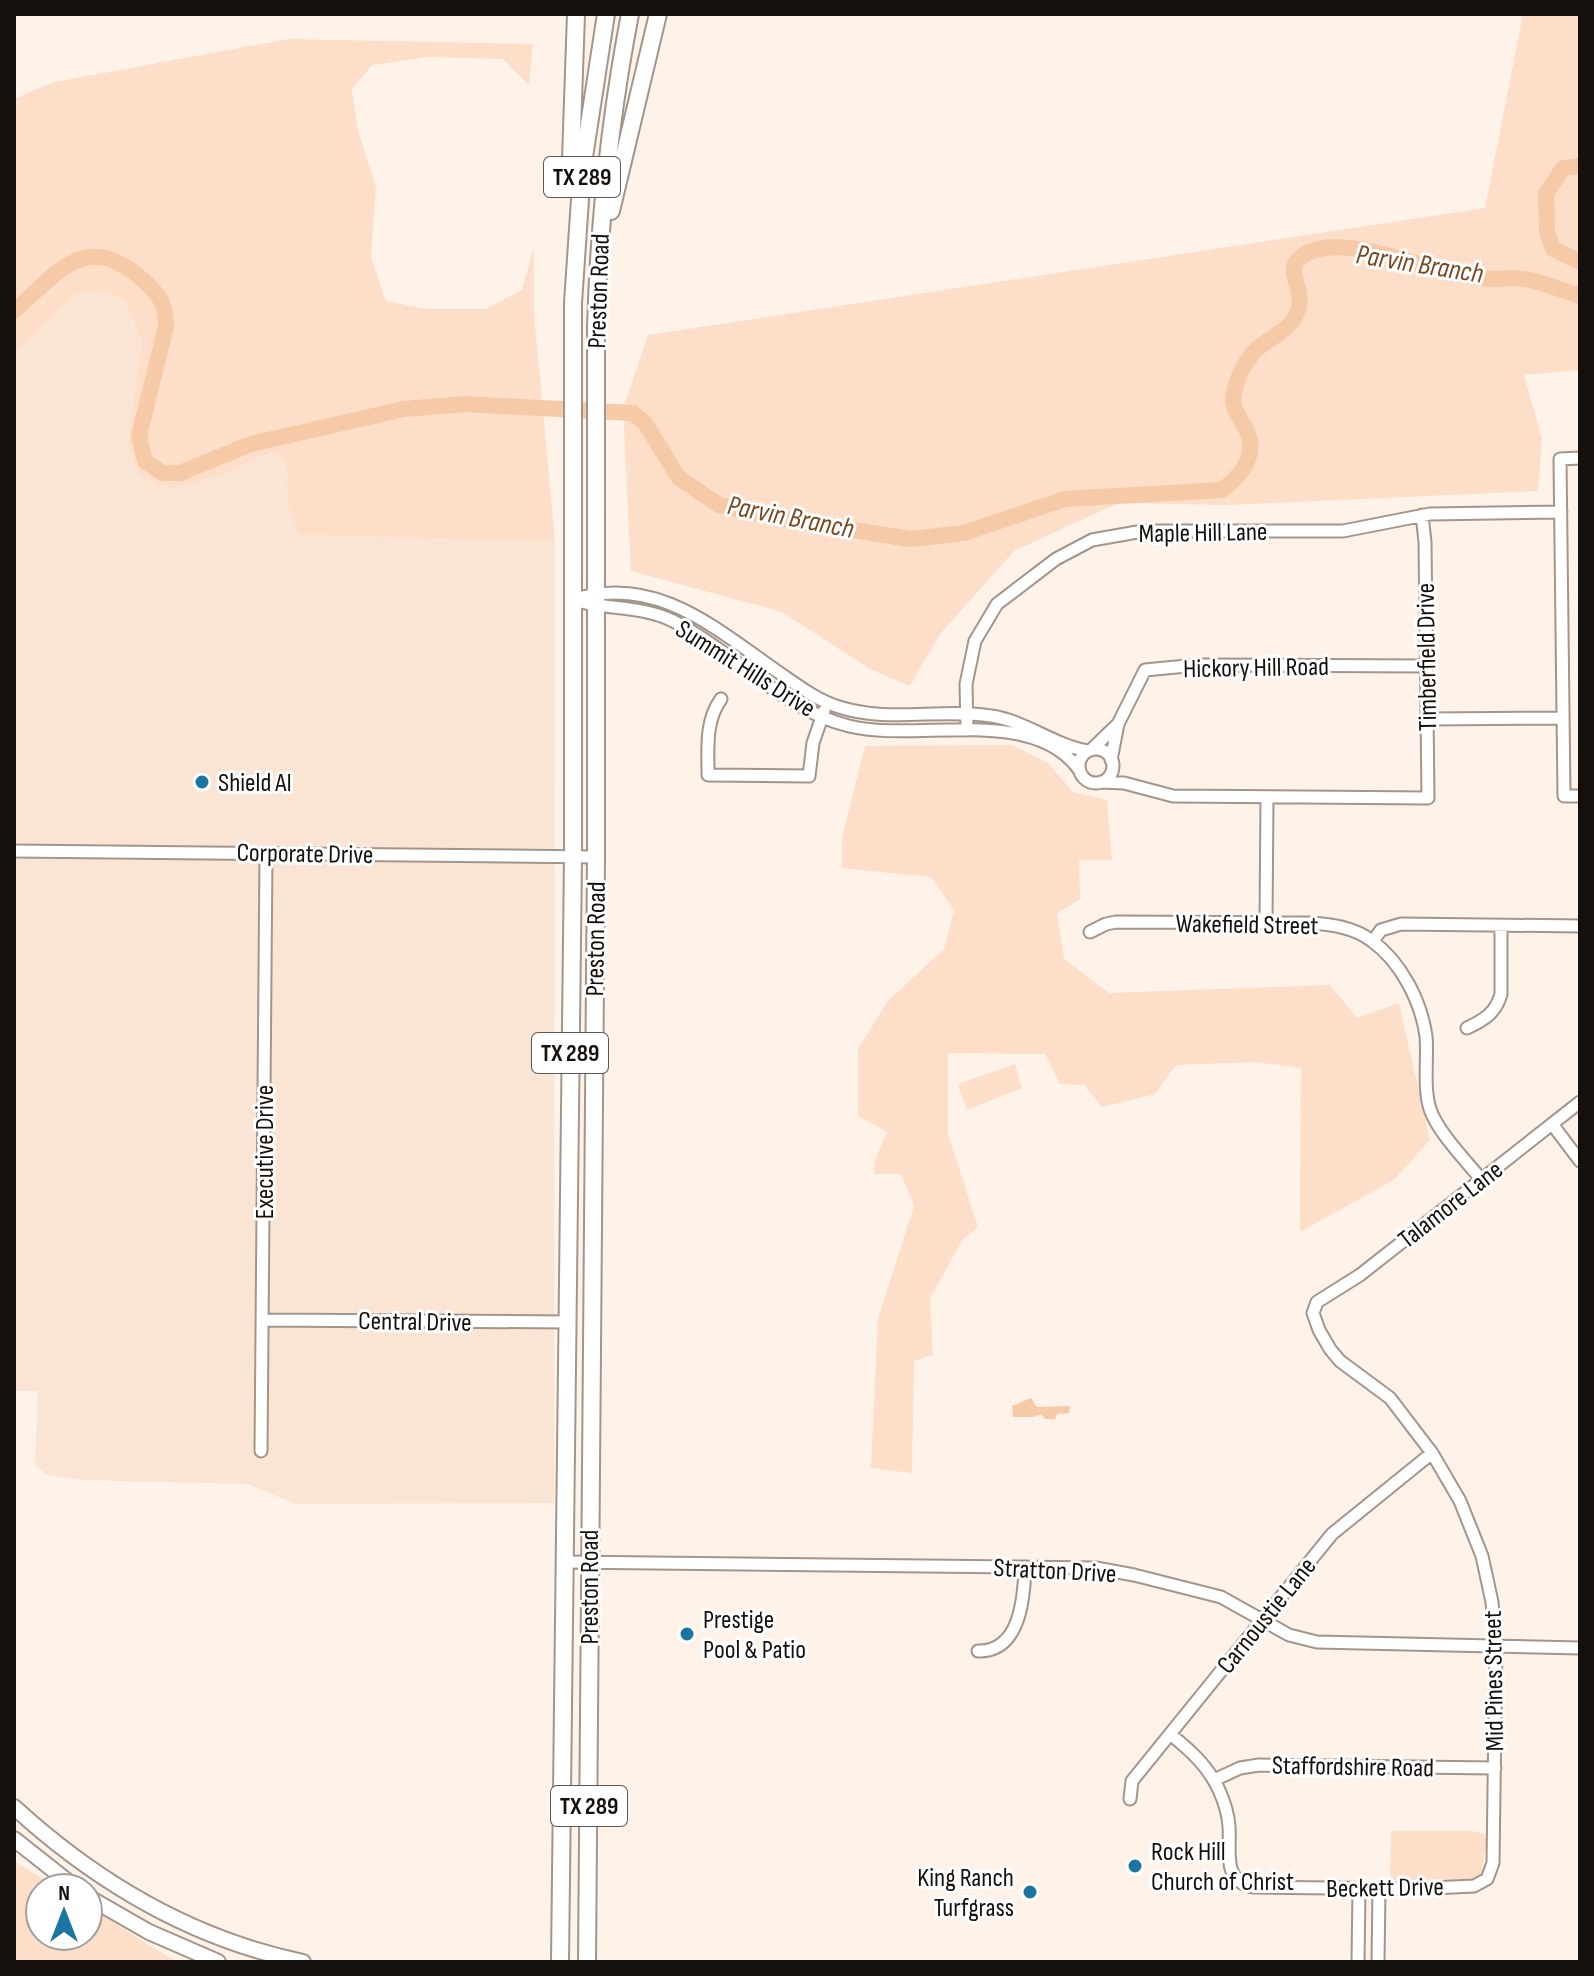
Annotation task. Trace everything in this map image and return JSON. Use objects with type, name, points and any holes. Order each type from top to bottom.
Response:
[{"type":"main road","points":[[573,341],[566,297],[565,261],[576,14]]},
{"type":"main road","name":"Preston Road","points":[[560,1962],[573,856],[573,341],[580,197],[592,94],[606,14]]},
{"type":"main road","name":"Preston Road","points":[[587,1962],[596,857],[596,327],[606,164],[630,14]]},
{"type":"main road","points":[[596,327],[609,221],[658,14]]},
{"type":"main road","points":[[569,1161],[592,1161]]},
{"type":"main road","points":[[567,1322],[578,1324],[590,1337]]},
{"type":"main road","points":[[14,1807],[73,1857],[141,1902],[225,1940],[303,1962]]},
{"type":"main road","points":[[14,1839],[56,1872]]},
{"type":"main road","points":[[104,1906],[149,1932],[218,1962]]},
{"type":"street","points":[[1580,458],[1560,459],[1564,796],[1580,796]]},
{"type":"street","name":"Maple Hill Lane","points":[[967,730],[966,684],[975,641],[997,604],[1056,559],[1092,540],[1143,531],[1343,531],[1422,515],[1561,512]]},
{"type":"street","name":"Timberfield Drive","points":[[1267,797],[1428,798],[1425,542],[1422,515]]},
{"type":"street","name":"Summit Hills Drive","points":[[572,600],[648,595],[681,607],[828,703],[847,709],[872,714],[966,714],[1002,718],[1065,746],[1090,750]]},
{"type":"street","name":"Summit Hills Drive","points":[[594,599],[669,619],[821,717],[880,730],[1003,732],[1037,740],[1066,755],[1080,771]]},
{"type":"street","name":"Hickory Hill Road","points":[[1112,761],[1118,724],[1145,670],[1197,665],[1427,666]]},
{"type":"street","points":[[721,699],[712,711],[709,725],[708,775],[809,776],[813,743],[828,703]]},
{"type":"street","points":[[1427,719],[1563,718]]},
{"type":"street","name":"Hickory Hill Road","points":[[1090,750],[1118,724]]},
{"type":"street","points":[[1133,785],[1103,751],[1090,750],[1080,760],[1080,771],[1088,781],[1133,785],[1173,796],[1267,797],[1266,922]]},
{"type":"street","points":[[1101,782],[1111,773],[1112,761]]},
{"type":"street","name":"Corporate Drive","points":[[14,851],[596,857]]},
{"type":"street","name":"Executive Drive","points":[[261,1451],[266,853]]},
{"type":"street","name":"Wakefield Street","points":[[1090,932],[1116,922],[1329,924],[1373,941],[1405,979],[1420,1010],[1426,1036],[1430,1109],[1481,1179]]},
{"type":"street","points":[[1373,941],[1381,930],[1401,924],[1580,926]]},
{"type":"street","points":[[1467,1028],[1484,1020],[1498,1003],[1501,994],[1501,926]]},
{"type":"street","name":"Talamore Lane","points":[[1317,1302],[1360,1275],[1580,1102]]},
{"type":"street","points":[[1552,1124],[1580,1161]]},
{"type":"street","name":"Mid Pines Street","points":[[1317,1302],[1314,1317],[1330,1349],[1340,1361],[1390,1398],[1432,1453],[1460,1501],[1477,1539],[1492,1602],[1496,1645],[1493,1864],[1486,1879]]},
{"type":"street","name":"Central Drive","points":[[263,1320],[567,1322]]},
{"type":"street","name":"Carnoustie Lane","points":[[1130,1799],[1132,1781],[1338,1527],[1432,1453]]},
{"type":"street","name":"Stratton Drive","points":[[565,1562],[1096,1568],[1221,1597],[1289,1635],[1317,1642],[1580,1648]]},
{"type":"street","points":[[978,1651],[1003,1645],[1013,1630],[1023,1601],[1025,1567]]},
{"type":"street","points":[[1170,1734],[1195,1755],[1214,1780]]},
{"type":"street","name":"Staffordshire Road","points":[[1214,1780],[1240,1768],[1259,1765],[1495,1768]]},
{"type":"street","name":"Beckett Drive","points":[[1214,1780],[1226,1808],[1230,1866],[1237,1880],[1254,1887],[1379,1889],[1474,1886],[1486,1879]]},
{"type":"street","points":[[1358,1962],[1359,1889]]},
{"type":"street","points":[[1378,1962],[1379,1889]]},
{"type":"shaded area","points":[[1523,14],[1580,14],[1580,370],[1524,375],[1542,439],[1538,491],[1229,505],[1118,503],[1014,551],[940,634],[910,686],[872,670],[782,612],[631,571],[623,409],[648,335],[1485,208]]},
{"type":"shaded area","points":[[289,39],[533,44],[529,85],[503,59],[428,57],[372,65],[352,89],[358,130],[376,188],[371,257],[386,301],[426,309],[486,309],[522,290],[534,247],[534,313],[555,541],[299,535],[288,506],[286,463],[272,452],[226,474],[171,488],[140,476],[128,444],[142,343],[125,302],[109,293],[75,294],[14,353],[14,99],[54,82]]},
{"type":"shaded area","points":[[109,293],[125,302],[142,344],[138,381],[226,474],[272,452],[286,462],[288,506],[300,535],[555,541],[554,1503],[295,1504],[249,1484],[82,1480],[47,1475],[35,1465],[38,1391],[14,1391],[14,353],[75,294]]},
{"type":"shaded area","points":[[1012,745],[1048,763],[1073,792],[1107,800],[1112,860],[1079,860],[1080,899],[1057,914],[1064,959],[1109,993],[1330,985],[1357,1018],[1399,1003],[1430,1140],[1395,1179],[1300,1232],[1301,1068],[1256,1062],[1176,1065],[1155,1094],[1102,1107],[1084,1085],[1060,1084],[1045,1054],[948,1053],[948,1134],[978,1227],[962,1240],[930,1299],[933,1355],[914,1361],[912,1473],[871,1468],[878,1319],[914,1206],[901,1174],[875,1174],[874,1162],[887,1132],[858,1116],[858,1049],[888,1001],[944,949],[954,910],[931,877],[842,868],[842,838],[865,746]]},
{"type":"shaded area","points":[[1015,1064],[1022,1088],[967,1110],[958,1084]]},
{"type":"shaded area","points":[[1031,1398],[1037,1407],[1070,1406],[1069,1413],[1057,1414],[1055,1419],[1045,1419],[1041,1414],[1013,1417],[1012,1406]]},
{"type":"shaded area","points":[[1391,1831],[1472,1831],[1485,1834],[1487,1839],[1481,1875],[1475,1879],[1390,1883]]},
{"type":"shaded area","points":[[14,1861],[32,1872],[24,1872],[24,1952],[104,1952],[104,1917],[177,1962],[14,1962]]},
{"type":"waterway","name":"Parvin Branch","points":[[1580,166],[1563,168],[1546,194],[1547,232],[1553,249],[1580,262]]},
{"type":"waterway","name":"Parvin Branch","points":[[14,311],[60,271],[89,257],[105,258],[123,265],[154,290],[165,312],[166,327],[139,436],[145,461],[162,473],[180,473],[251,444],[404,409],[465,404],[633,413],[645,423],[679,478],[719,505],[778,518],[910,539],[964,533],[1065,499],[1222,490],[1236,478],[1249,456],[1249,438],[1233,402],[1237,380],[1253,353],[1285,329],[1298,312],[1300,302],[1294,266],[1312,251],[1329,247],[1371,251],[1470,276],[1532,280],[1580,296]]},
{"type":"place","name":"Shield AI","points":[[202,782]]},
{"type":"place","name":"Prestige Pool & Patio","points":[[687,1634]]},
{"type":"place","name":"Rock Hill Church of Christ","points":[[1135,1866]]},
{"type":"place","name":"King Ranch Turfgrass","points":[[1030,1892]]}]
